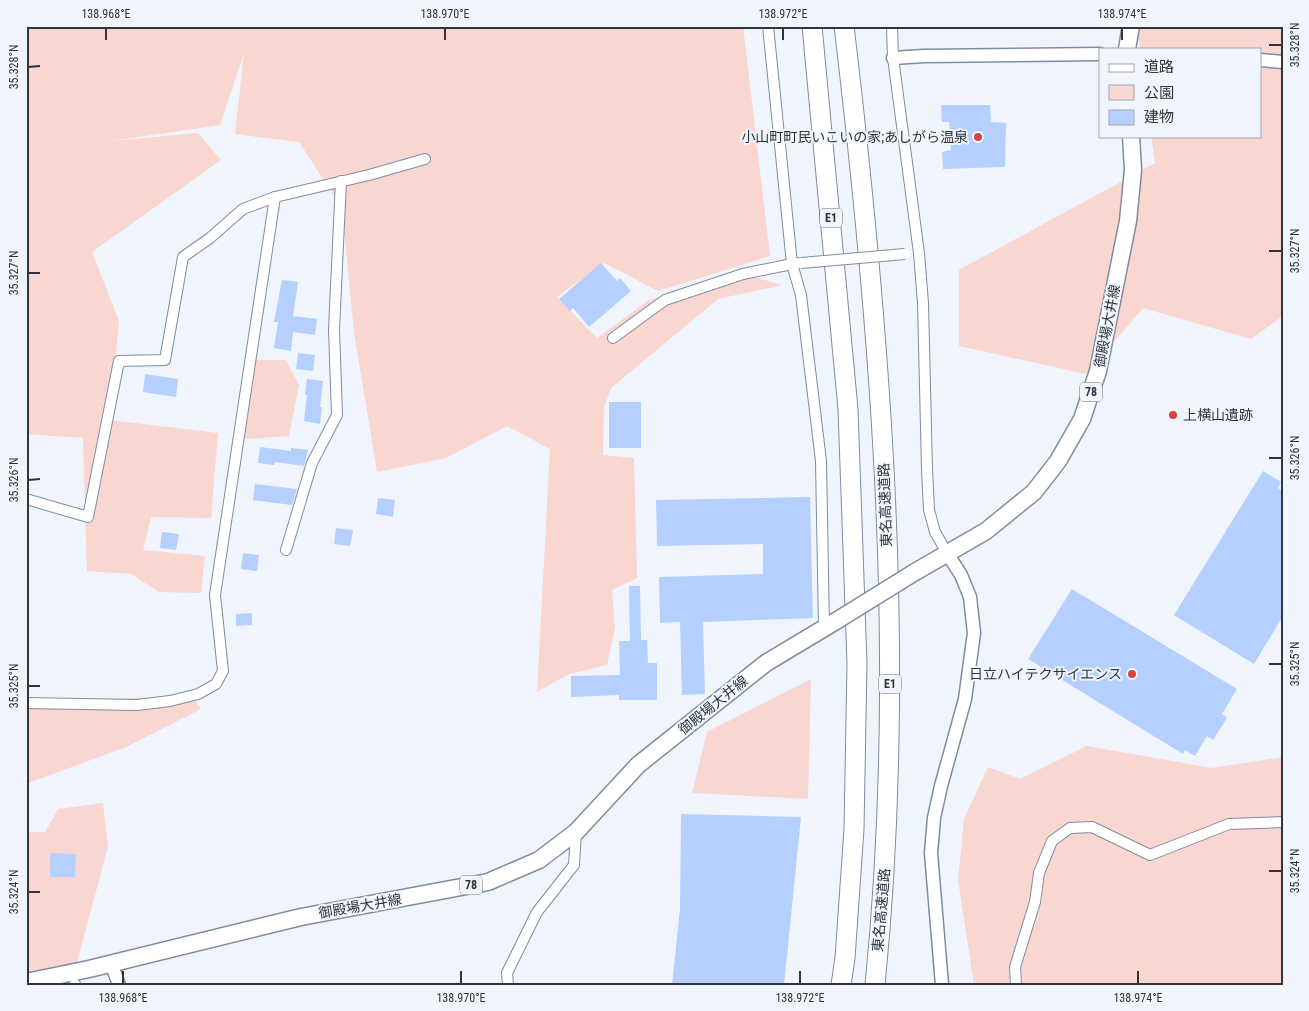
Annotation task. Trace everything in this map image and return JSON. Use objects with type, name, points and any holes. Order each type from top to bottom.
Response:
[{"type":"highway","name":"E1","points":[[812,26],[848,409],[858,664],[854,829],[841,985]]},
{"type":"highway","name":"東名高速道路","points":[[844,26],[870,266],[881,433],[890,640],[890,736],[887,831],[881,925],[874,985]]},
{"type":"main road","points":[[1127,48],[1131,26]]},
{"type":"main road","name":"御殿場大井線","points":[[26,982],[111,964],[301,917],[488,882],[539,860],[576,832],[638,765],[766,663],[986,531],[1034,492],[1058,461],[1082,419],[1098,371],[1128,221],[1133,170],[1131,138]]},
{"type":"street","points":[[768,26],[821,461],[830,624]]},
{"type":"street","points":[[892,26],[893,58],[923,303],[926,469],[929,510],[935,532],[961,575],[970,597],[974,633],[964,699],[934,818],[931,853],[942,985]]},
{"type":"street","points":[[893,58],[1099,54]]},
{"type":"street","points":[[1262,60],[1283,62]]},
{"type":"street","points":[[26,499],[88,517],[119,361],[165,360],[182,257],[210,238],[243,209],[275,197],[369,175],[425,159]]},
{"type":"street","points":[[286,550],[312,463],[337,415],[334,329],[341,181]]},
{"type":"street","points":[[26,703],[137,705],[170,702],[198,694],[210,688],[216,684],[223,671],[216,595],[275,197]]},
{"type":"street","points":[[613,338],[665,300],[743,274],[796,264],[918,253]]},
{"type":"street","points":[[1016,985],[1015,966],[1035,902],[1039,873],[1052,840],[1070,828],[1092,827],[1150,854],[1230,824],[1283,822]]},
{"type":"street","points":[[508,985],[506,973],[537,912],[574,865],[576,832]]},
{"type":"street","points":[[111,964],[119,985]]},
{"type":"green space","points":[[26,26],[743,26],[770,256],[658,291],[604,263],[557,297],[597,338],[649,300],[743,274],[782,285],[718,299],[611,388],[604,407],[603,455],[634,458],[637,578],[612,590],[615,627],[607,665],[569,674],[537,692],[550,449],[507,426],[446,458],[377,472],[354,333],[342,208],[299,142],[235,134],[244,53],[220,125],[111,141],[198,133],[221,160],[92,252],[119,321],[110,420],[218,433],[211,518],[151,517],[143,550],[205,556],[201,593],[159,592],[131,574],[87,571],[83,438],[26,434]]},
{"type":"green space","points":[[1137,26],[1283,26],[1283,316],[1251,339],[1143,308],[1086,374],[959,346],[959,270],[1155,163],[1151,138],[1262,138],[1262,48],[1140,48]]},
{"type":"green space","points":[[252,360],[286,360],[299,385],[289,436],[245,439],[247,377]]},
{"type":"green space","points":[[811,679],[808,799],[692,793],[707,732]]},
{"type":"green space","points":[[192,696],[201,709],[126,747],[26,784],[26,702]]},
{"type":"green space","points":[[1087,746],[1212,768],[1283,757],[1283,985],[974,985],[958,880],[964,819],[988,767],[1020,779]]},
{"type":"green space","points":[[103,803],[108,847],[77,962],[55,985],[26,985],[28,922],[26,922],[26,832],[45,832],[58,809]]},
{"type":"building","name":"小山町町民いこいの家;あしがら温泉","points":[[941,105],[990,105],[991,122],[1006,123],[1005,167],[943,169],[942,152],[951,150],[949,122],[942,122]]},
{"type":"building","points":[[601,263],[617,281],[620,278],[631,291],[589,327],[573,308],[570,311],[559,299]]},
{"type":"building","points":[[282,280],[298,282],[293,316],[317,319],[315,335],[293,332],[291,351],[274,348],[278,322],[274,322]]},
{"type":"building","points":[[298,353],[315,355],[313,371],[296,369]]},
{"type":"building","points":[[145,374],[178,379],[176,397],[143,392]]},
{"type":"building","points":[[307,379],[323,381],[320,424],[304,421]]},
{"type":"building","points":[[609,402],[641,402],[641,448],[609,448]]},
{"type":"building","points":[[260,447],[291,451],[291,448],[308,450],[304,466],[275,462],[274,465],[258,463]]},
{"type":"building","points":[[1263,471],[1281,482],[1278,488],[1283,491],[1283,616],[1254,664],[1174,615]]},
{"type":"building","points":[[255,484],[297,489],[292,505],[253,500]]},
{"type":"building","points":[[810,497],[813,618],[703,622],[705,694],[682,695],[680,622],[660,623],[659,577],[763,574],[763,544],[657,546],[656,500]]},
{"type":"building","points":[[378,498],[395,500],[393,517],[376,514]]},
{"type":"building","points":[[336,528],[353,530],[350,546],[334,544]]},
{"type":"building","points":[[162,532],[179,534],[176,550],[160,548]]},
{"type":"building","points":[[243,553],[259,555],[257,571],[241,569]]},
{"type":"building","points":[[629,586],[640,586],[641,640],[647,640],[648,663],[657,663],[657,700],[619,700],[619,695],[571,697],[571,676],[620,675],[619,641],[630,641]]},
{"type":"building","name":"日立ハイテクサイエンス","points":[[1072,589],[1237,689],[1222,714],[1227,718],[1213,740],[1207,736],[1195,756],[1185,750],[1183,754],[1028,659]]},
{"type":"building","points":[[252,613],[252,625],[236,626],[236,614]]},
{"type":"building","points":[[681,814],[801,817],[784,985],[672,985],[680,909]]},
{"type":"building","points":[[50,853],[76,854],[75,877],[50,877]]},
{"type":"place","name":"小山町町民いこいの家;あしがら温泉","points":[[978,137]]},
{"type":"place","name":"上横山遺跡","points":[[1173,415]]},
{"type":"place","name":"日立ハイテクサイエンス","points":[[1132,674]]}]
